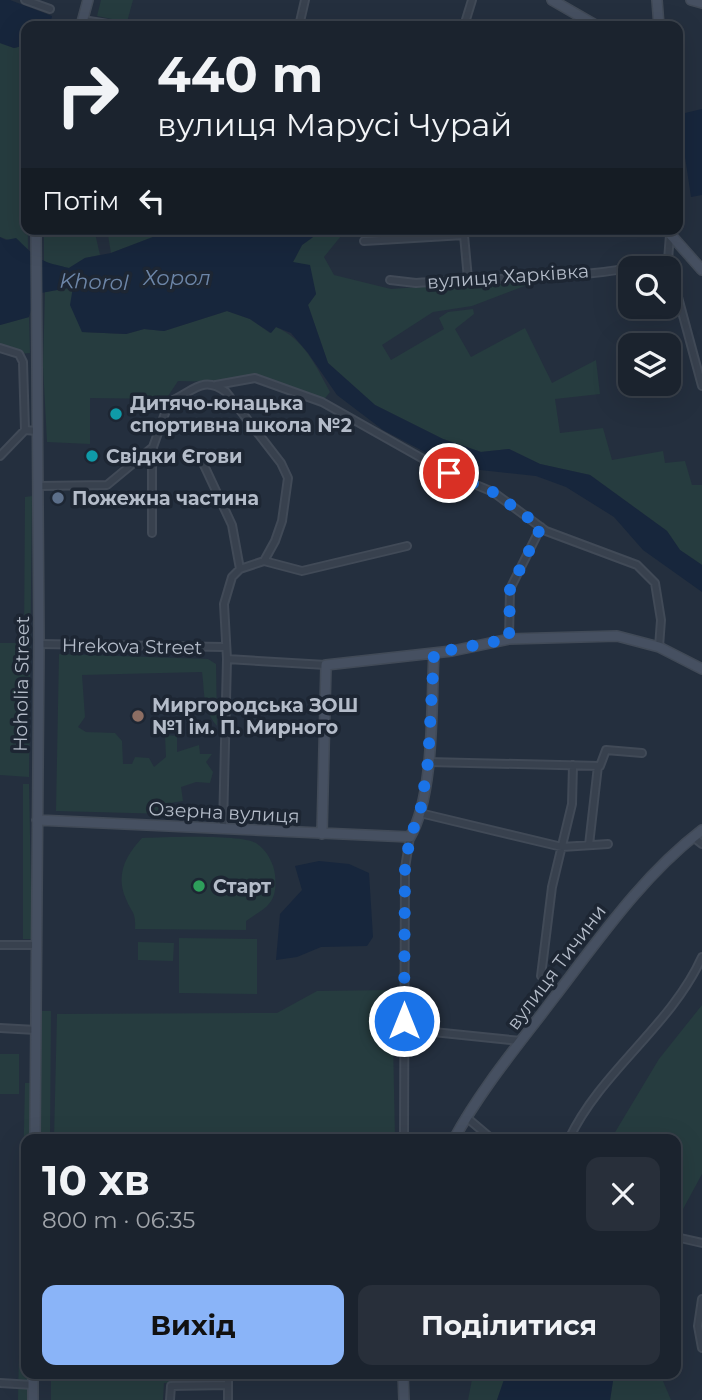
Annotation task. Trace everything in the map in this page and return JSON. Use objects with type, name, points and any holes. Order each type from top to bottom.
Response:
[{"type":"street","points":[[25,0],[50,9]]},
{"type":"street","points":[[83,21],[88,0]]},
{"type":"street","points":[[300,21],[305,0]]},
{"type":"street","points":[[466,21],[472,0]]},
{"type":"street","points":[[552,0],[588,21]]},
{"type":"street","points":[[657,0],[659,21]]},
{"type":"street","points":[[691,0],[702,3]]},
{"type":"street","name":"Hoholia Street","points":[[35,1134],[39,644],[36,235]]},
{"type":"street","points":[[364,241],[464,235],[468,279]]},
{"type":"street","points":[[668,256],[670,235]]},
{"type":"street","points":[[672,235],[702,271]]},
{"type":"street","name":"вулиця Харківка","points":[[390,280],[416,283],[618,268]]},
{"type":"street","points":[[681,308],[702,386]]},
{"type":"street","points":[[0,348],[19,354],[23,362],[25,430],[0,456]]},
{"type":"street","points":[[152,533],[152,449],[169,402],[202,383],[216,385],[255,378],[322,402],[449,473],[493,492],[541,527],[637,565],[654,583],[661,620],[659,648]]},
{"type":"street","points":[[216,385],[254,425],[281,463],[288,478],[282,521],[264,561]]},
{"type":"street","points":[[25,430],[37,431]]},
{"type":"street","points":[[39,486],[107,485],[152,449]]},
{"type":"street","points":[[202,461],[232,525],[240,569]]},
{"type":"street","points":[[509,639],[510,589],[541,527]]},
{"type":"street","points":[[223,828],[227,659],[224,647],[224,604],[232,578],[240,569],[264,561],[302,571],[407,546]]},
{"type":"street","points":[[227,659],[326,665],[434,653],[509,639],[617,636],[659,648],[702,670]]},
{"type":"street","name":"Hrekova Street","points":[[39,644],[224,647]]},
{"type":"street","points":[[404,1134],[405,868],[410,837],[420,813],[428,762],[434,653]]},
{"type":"street","points":[[322,834],[326,665]]},
{"type":"street","points":[[589,845],[598,766],[606,750],[642,754]]},
{"type":"street","points":[[428,762],[598,766]]},
{"type":"street","points":[[541,976],[552,887],[572,804],[573,765]]},
{"type":"street","points":[[420,813],[562,846],[608,844]]},
{"type":"street","name":"Озерна вулиця","points":[[37,820],[410,837]]},
{"type":"street","name":"вулиця Тичини","points":[[457,1134],[521,1041],[628,901],[702,830]]},
{"type":"street","points":[[693,837],[702,844]]},
{"type":"street","points":[[0,945],[36,945]]},
{"type":"street","points":[[571,1134],[615,1073],[693,977],[702,957]]},
{"type":"street","points":[[0,1028],[36,1030]]},
{"type":"street","points":[[404,1029],[521,1041]]},
{"type":"street","points":[[466,1118],[486,1134]]},
{"type":"street","points":[[681,1238],[702,1243]]},
{"type":"street","points":[[702,1299],[702,1348]]},
{"type":"street","points":[[33,1379],[33,1400]]},
{"type":"street","points":[[228,1379],[228,1400]]},
{"type":"street","points":[[403,1379],[404,1400]]},
{"type":"street","points":[[0,1383],[33,1385]]},
{"type":"street","points":[[170,1400],[171,1386],[228,1385]]},
{"type":"green space","points":[[101,0],[133,0],[127,21],[97,16]]},
{"type":"green space","points":[[0,43],[14,48],[21,46],[21,235],[28,235],[28,253],[23,245],[0,237]]},
{"type":"green space","points":[[44,235],[95,235],[100,255],[85,258],[69,268],[44,263]]},
{"type":"green space","points":[[108,235],[158,235],[111,253]]},
{"type":"green space","points":[[316,235],[340,235],[324,257],[334,275],[391,289],[526,279],[527,285],[472,306],[433,312],[382,345],[391,360],[444,329],[439,318],[448,312],[473,309],[474,314],[455,329],[471,357],[525,328],[552,383],[596,360],[600,394],[555,399],[560,433],[603,428],[612,460],[663,451],[665,463],[685,461],[692,485],[702,485],[702,565],[680,550],[667,531],[590,475],[540,464],[509,449],[481,452],[443,439],[375,405],[328,363],[308,305],[316,294],[313,283],[293,262],[302,245]]},
{"type":"green space","points":[[74,287],[82,332],[126,334],[144,329],[164,331],[227,311],[250,319],[270,333],[276,327],[302,346],[330,392],[322,402],[255,378],[219,382],[178,381],[166,399],[90,398],[90,444],[47,442],[43,366],[45,292]]},
{"type":"green space","points":[[29,317],[30,353],[19,354],[0,348],[0,325]]},
{"type":"green space","points":[[32,496],[29,777],[0,775],[0,643],[24,643],[25,497]]},
{"type":"green space","points":[[59,654],[208,659],[216,664],[217,726],[206,707],[202,672],[82,675],[85,717],[78,727],[86,732],[115,733],[122,741],[123,764],[132,764],[135,757],[149,758],[154,767],[166,757],[165,735],[177,736],[177,752],[199,745],[200,754],[212,754],[206,762],[213,772],[210,783],[196,782],[181,787],[183,801],[170,803],[169,814],[56,811]]},
{"type":"green space","points":[[23,784],[29,784],[32,939],[23,939]]},
{"type":"green space","name":"Старт","points":[[219,837],[256,843],[267,853],[273,866],[275,892],[272,899],[265,908],[246,921],[246,930],[135,929],[134,916],[123,890],[122,874],[127,858],[142,838]]},
{"type":"green space","points":[[179,938],[257,939],[257,994],[179,993]]},
{"type":"green space","points":[[138,942],[174,943],[173,961],[138,960]]},
{"type":"green space","points":[[392,990],[395,1134],[54,1134],[57,1014],[277,1013],[317,991]]},
{"type":"green space","points":[[702,1005],[702,1174],[681,1213],[681,1134],[614,1134],[659,1059]]},
{"type":"green space","points":[[41,1011],[51,1011],[50,1134],[41,1134]]},
{"type":"green space","points":[[0,1054],[19,1054],[19,1094],[0,1094]]},
{"type":"green space","points":[[25,1083],[31,1083],[30,1134],[24,1134]]},
{"type":"green space","points":[[21,1264],[21,1379],[28,1379],[28,1400],[18,1400]]},
{"type":"green space","points":[[51,1379],[219,1379],[219,1382],[164,1383],[163,1400],[51,1400]]},
{"type":"green space","points":[[472,1379],[504,1379],[497,1400],[468,1400]]},
{"type":"green space","points":[[613,1379],[662,1379],[671,1400],[610,1400]]},
{"type":"water","points":[[0,0],[10,0],[52,16],[51,21],[21,21],[21,46],[14,48],[0,43]]},
{"type":"water","points":[[702,109],[702,195],[691,197],[683,150],[685,113]]},
{"type":"water","name":"Хорол","points":[[158,235],[316,235],[302,245],[293,262],[310,265],[316,294],[308,305],[328,363],[375,405],[443,439],[481,452],[509,449],[540,464],[590,475],[667,531],[680,550],[702,565],[702,592],[643,550],[614,517],[566,487],[536,476],[453,467],[383,430],[337,395],[291,333],[276,327],[271,333],[250,319],[227,311],[164,331],[144,329],[126,334],[82,332],[70,305],[73,287],[41,293],[33,303],[29,317],[0,325],[0,237],[6,240],[16,238],[39,258],[69,268],[85,258],[111,253]]},
{"type":"water","points":[[319,861],[349,864],[369,873],[373,937],[367,946],[321,947],[297,957],[276,960],[280,914],[302,890],[295,866]]},
{"type":"water","points":[[504,1379],[613,1379],[610,1400],[497,1400]]},
{"type":"place","name":"Дитячо-юнацька спортивна школа №2","points":[[116,414]]},
{"type":"place","name":"Свідки Єгови","points":[[92,456]]},
{"type":"place","name":"Пожежна частина","points":[[58,498]]},
{"type":"place","name":"Миргородська ЗОШ №1 ім. П. Мирного","points":[[138,716]]},
{"type":"place","name":"Старт","points":[[199,886]]},
{"type":"route","points":[[404,1021],[405,868],[410,837],[420,813],[428,762],[434,653],[509,639],[510,589],[541,527],[493,492],[449,473]]},
{"type":"water label","name":"Khorol","points":[[94,282]]}]
